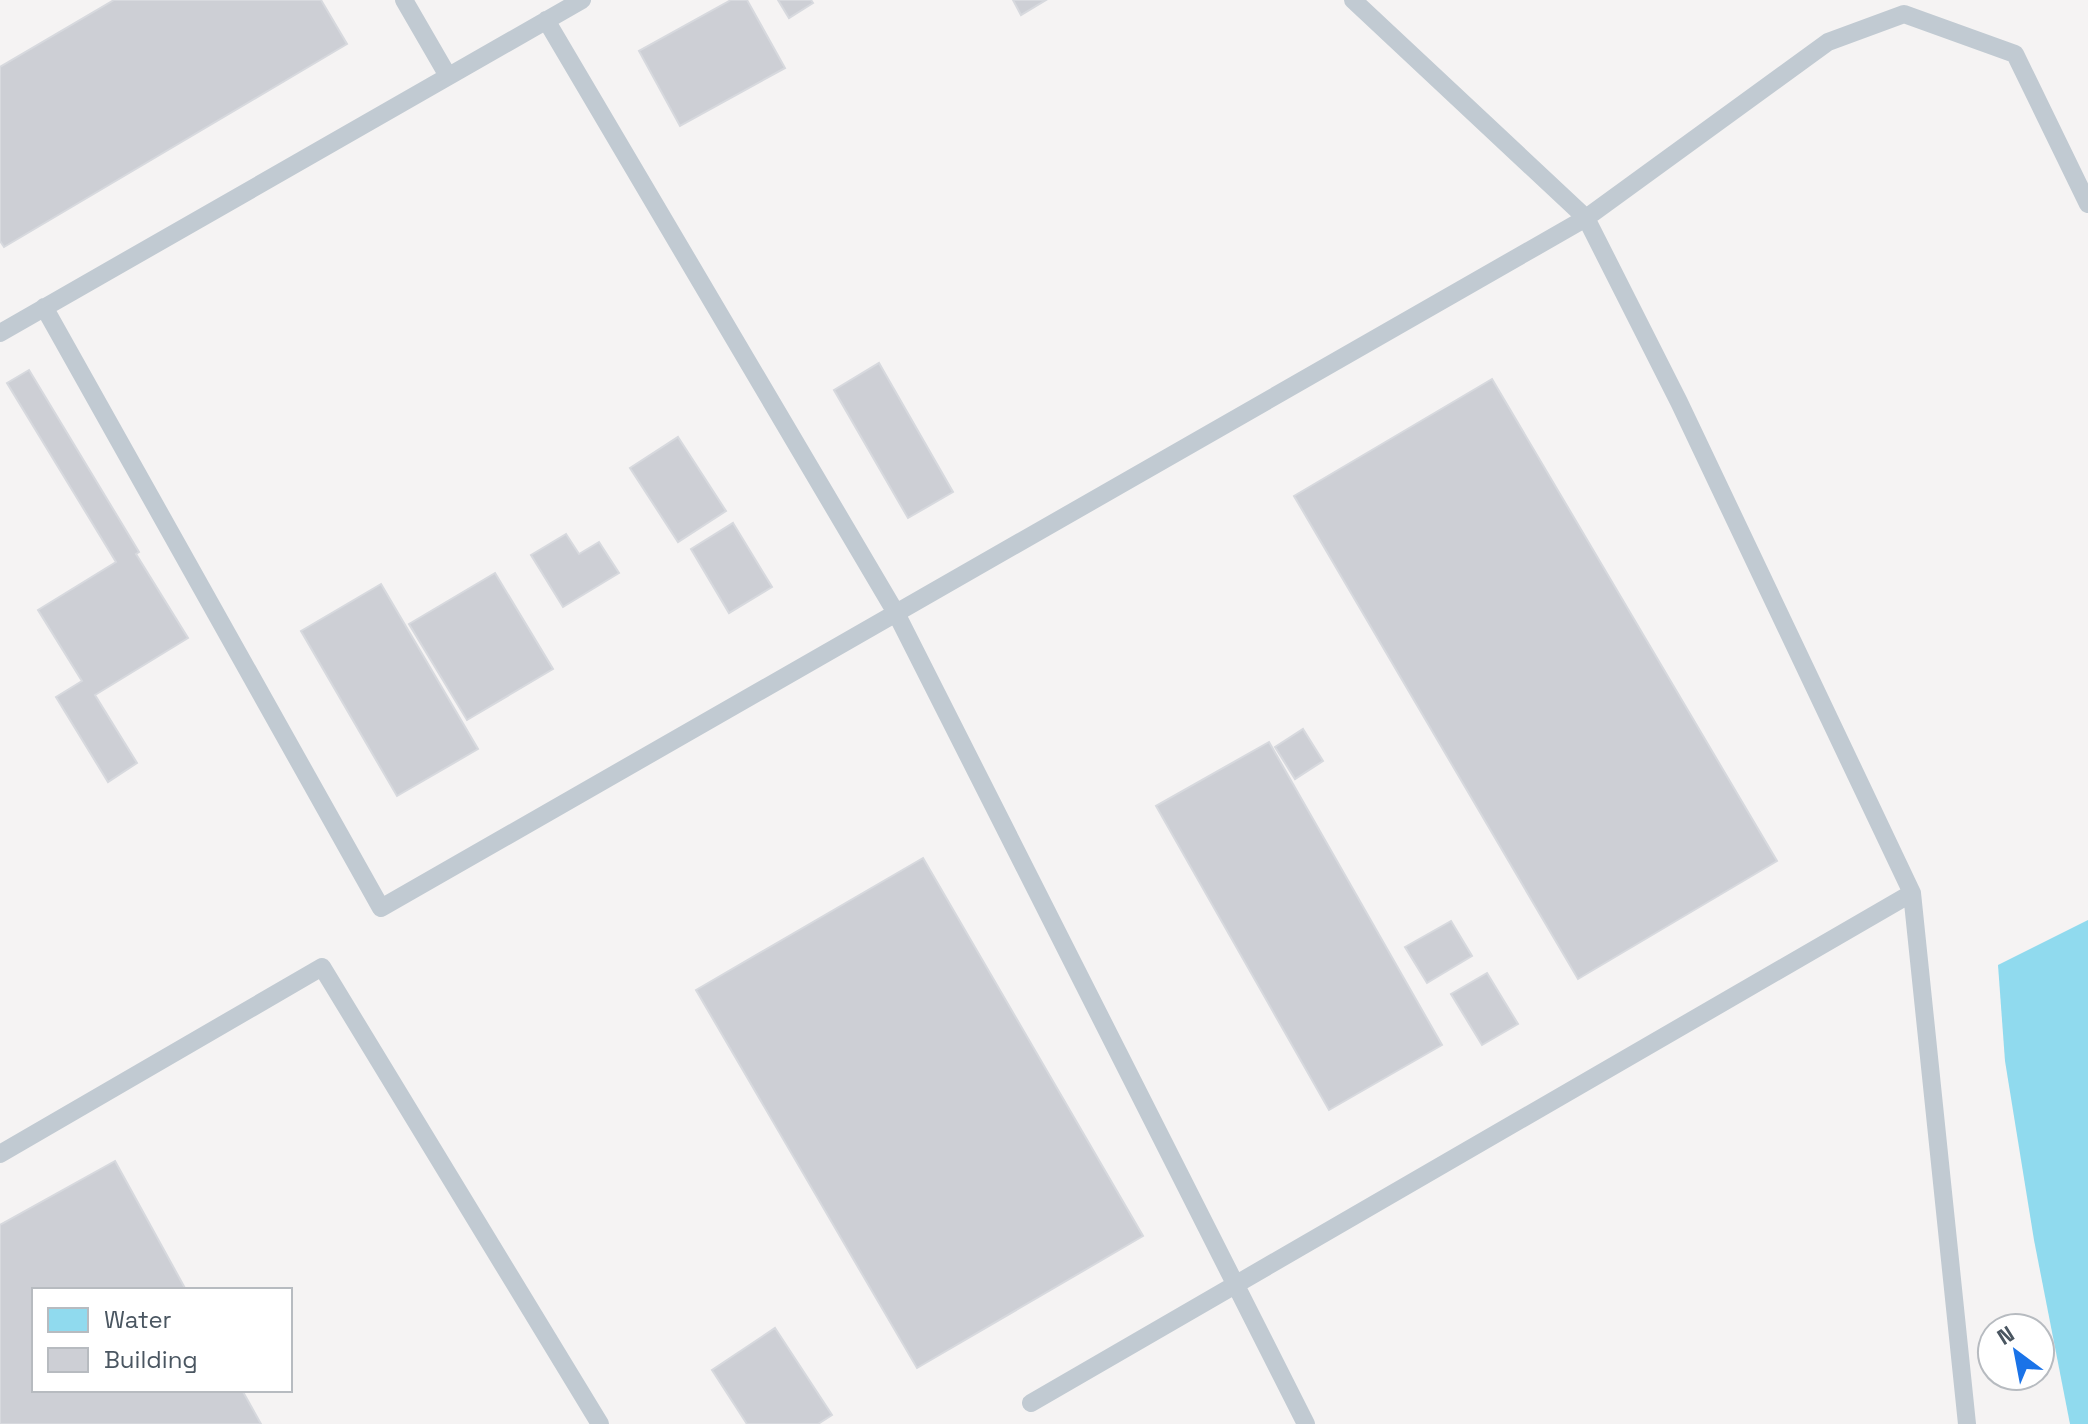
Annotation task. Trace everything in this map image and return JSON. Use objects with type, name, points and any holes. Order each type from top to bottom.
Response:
[{"type":"lane","points":[[404,0],[448,76]]},
{"type":"lane","points":[[0,333],[582,0]]},
{"type":"lane","points":[[1353,0],[1586,218],[1679,402],[1912,893],[1967,1424]]},
{"type":"lane","points":[[44,307],[381,908],[1586,218],[1828,42],[1904,14],[2015,54],[2088,204]]},
{"type":"lane","points":[[546,20],[896,613],[1233,1285],[1306,1424]]},
{"type":"lane","points":[[1031,1403],[1912,893]]},
{"type":"lane","points":[[0,1154],[322,967],[600,1424]]},
{"type":"water","points":[[2088,920],[2088,1424],[2070,1424],[2056,1352],[2056,1312],[2048,1312],[2005,1061],[1998,965]]},
{"type":"building","points":[[114,0],[321,0],[347,44],[4,247],[0,241],[0,67]]},
{"type":"building","points":[[731,0],[747,0],[785,68],[680,126],[639,51]]},
{"type":"building","points":[[778,0],[811,0],[813,3],[789,18]]},
{"type":"building","points":[[1013,0],[1046,0],[1021,15]]},
{"type":"building","points":[[879,363],[953,492],[908,518],[834,390]]},
{"type":"building","points":[[29,370],[188,638],[95,695],[137,763],[108,782],[56,697],[82,681],[38,610],[116,562],[7,383]]},
{"type":"building","points":[[1492,379],[1777,861],[1578,979],[1294,496]]},
{"type":"building","points":[[678,437],[726,511],[678,542],[630,468]]},
{"type":"building","points":[[733,523],[772,587],[729,613],[691,549]]},
{"type":"building","points":[[566,534],[579,554],[599,542],[619,573],[563,607],[531,555]]},
{"type":"building","points":[[495,573],[553,669],[467,720],[409,624]]},
{"type":"building","points":[[381,584],[478,749],[397,796],[301,631]]},
{"type":"building","points":[[1303,729],[1323,761],[1295,779],[1275,747]]},
{"type":"building","points":[[1269,742],[1442,1045],[1329,1110],[1156,806]]},
{"type":"building","points":[[923,858],[1143,1236],[917,1368],[696,990]]},
{"type":"building","points":[[1451,921],[1472,956],[1427,983],[1405,947]]},
{"type":"building","points":[[1487,973],[1518,1024],[1482,1045],[1451,994]]},
{"type":"building","points":[[115,1161],[185,1288],[32,1288],[32,1392],[243,1392],[261,1424],[0,1424],[0,1225]]},
{"type":"building","points":[[775,1328],[832,1415],[818,1424],[747,1424],[712,1370]]}]
